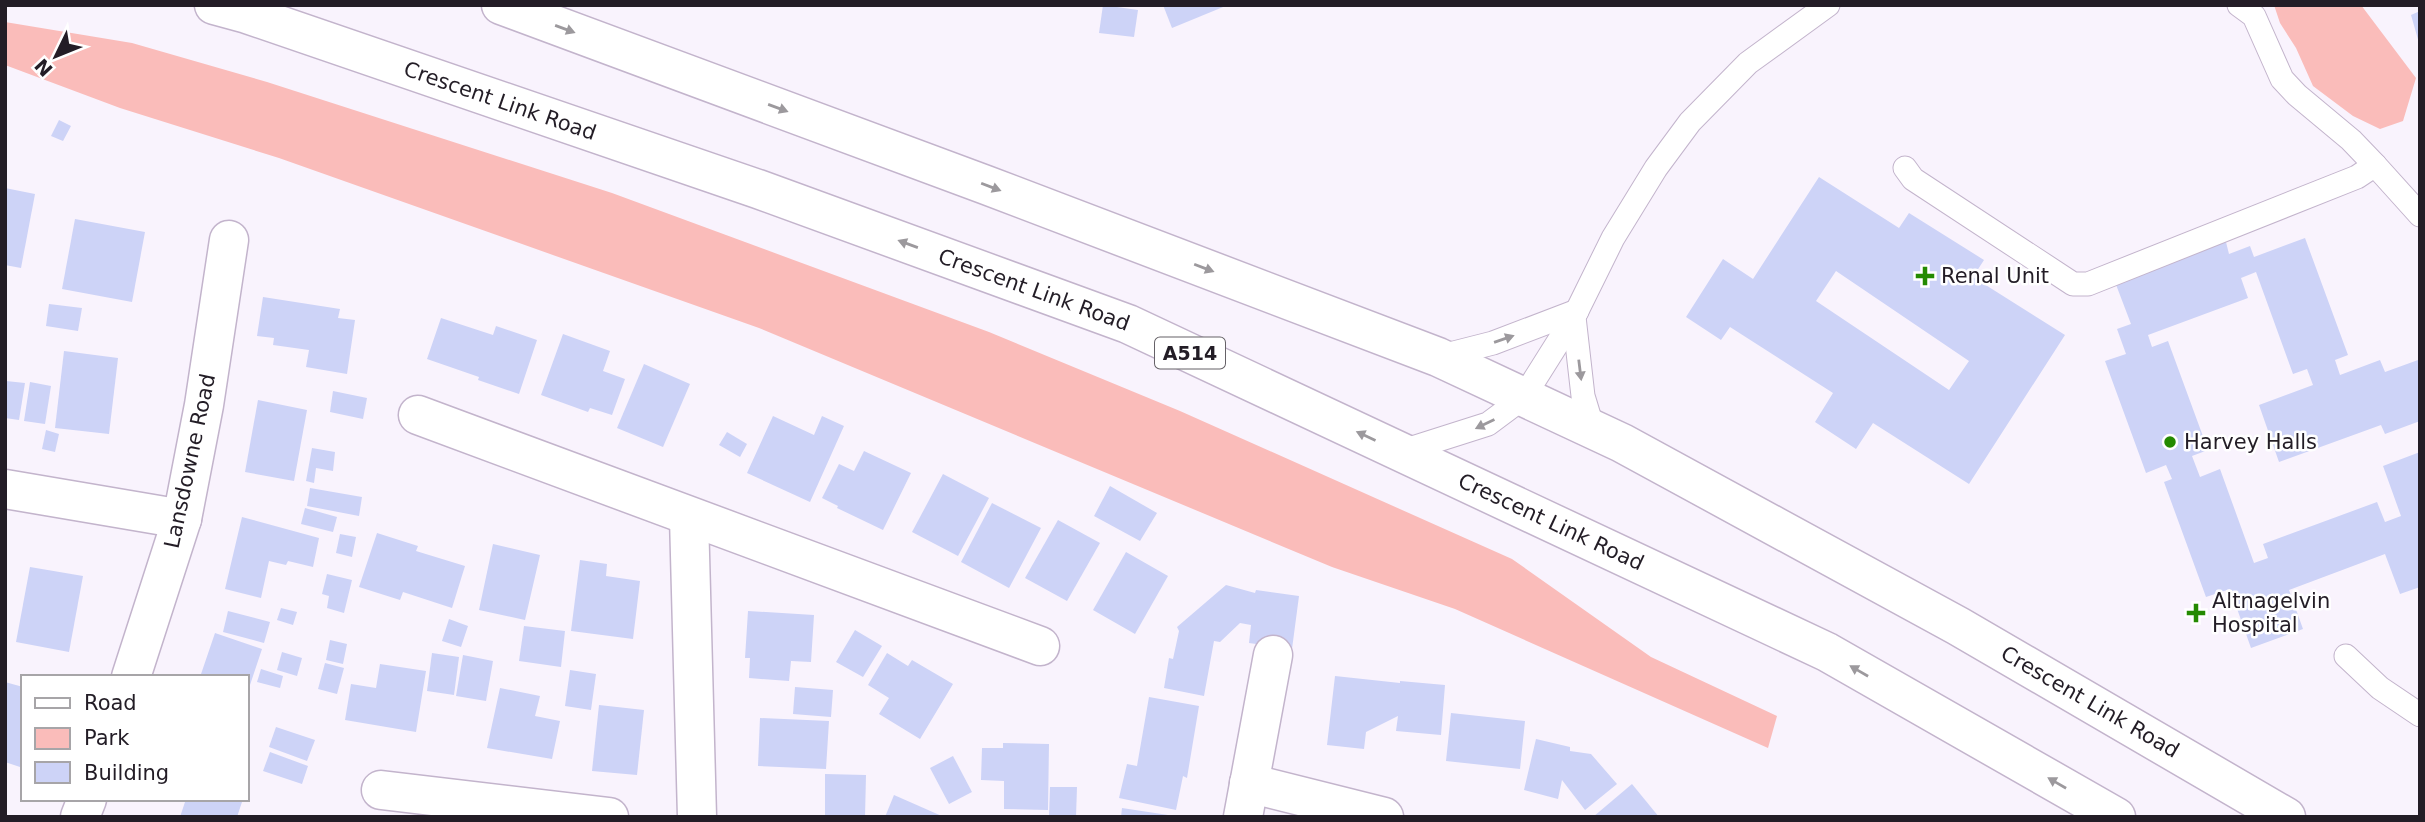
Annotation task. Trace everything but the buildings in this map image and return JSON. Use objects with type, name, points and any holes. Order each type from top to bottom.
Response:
[{"type":"main road","name":"Crescent Link Road","points":[[215,5],[758,189],[1128,324],[1827,653],[2116,817]]},
{"type":"main road","name":"Crescent Link Road","points":[[501,5],[1438,357],[1593,429],[1958,626],[2286,817]]},
{"type":"main road","name":"Lansdowne Road","points":[[132,675],[182,519],[204,405],[229,240]]},
{"type":"main road","points":[[418,415],[1040,646]]},
{"type":"main road","points":[[5,489],[182,519]]},
{"type":"main road","points":[[689,517],[697,817]]},
{"type":"main road","points":[[1273,655],[1246,800],[1384,817]]},
{"type":"main road","points":[[380,790],[609,817]]},
{"type":"lane","points":[[1400,452],[1488,424],[1522,398],[1575,314],[1620,226],[1656,168],[1690,122],[1748,63],[1828,5]]},
{"type":"lane","points":[[2239,5],[2254,16],[2282,79],[2351,140],[2420,215]]},
{"type":"lane","points":[[1905,169],[1913,180],[2073,284],[2088,284],[2357,177],[2375,165]]},
{"type":"lane","points":[[1438,357],[1493,343],[1575,314]]},
{"type":"lane","points":[[1575,314],[1583,396],[1593,429]]},
{"type":"lane","points":[[2346,656],[2380,688],[2420,715]]},
{"type":"green space","points":[[2274,5],[2361,5],[2416,78],[2403,121],[2380,129],[2353,116],[2313,86],[2296,48],[2280,23]]},
{"type":"green space","points":[[5,22],[132,43],[267,82],[612,193],[989,332],[1180,411],[1512,559],[1651,657],[1777,716],[1768,748],[1455,609],[1332,567],[759,328],[279,158],[120,108],[5,65]]},
{"type":"place","name":"Renal Unit","points":[[1925,276]]},
{"type":"place","name":"Harvey Halls","points":[[2170,442]]},
{"type":"place","name":"Altnagelvin Hospital","points":[[2196,613]]}]
